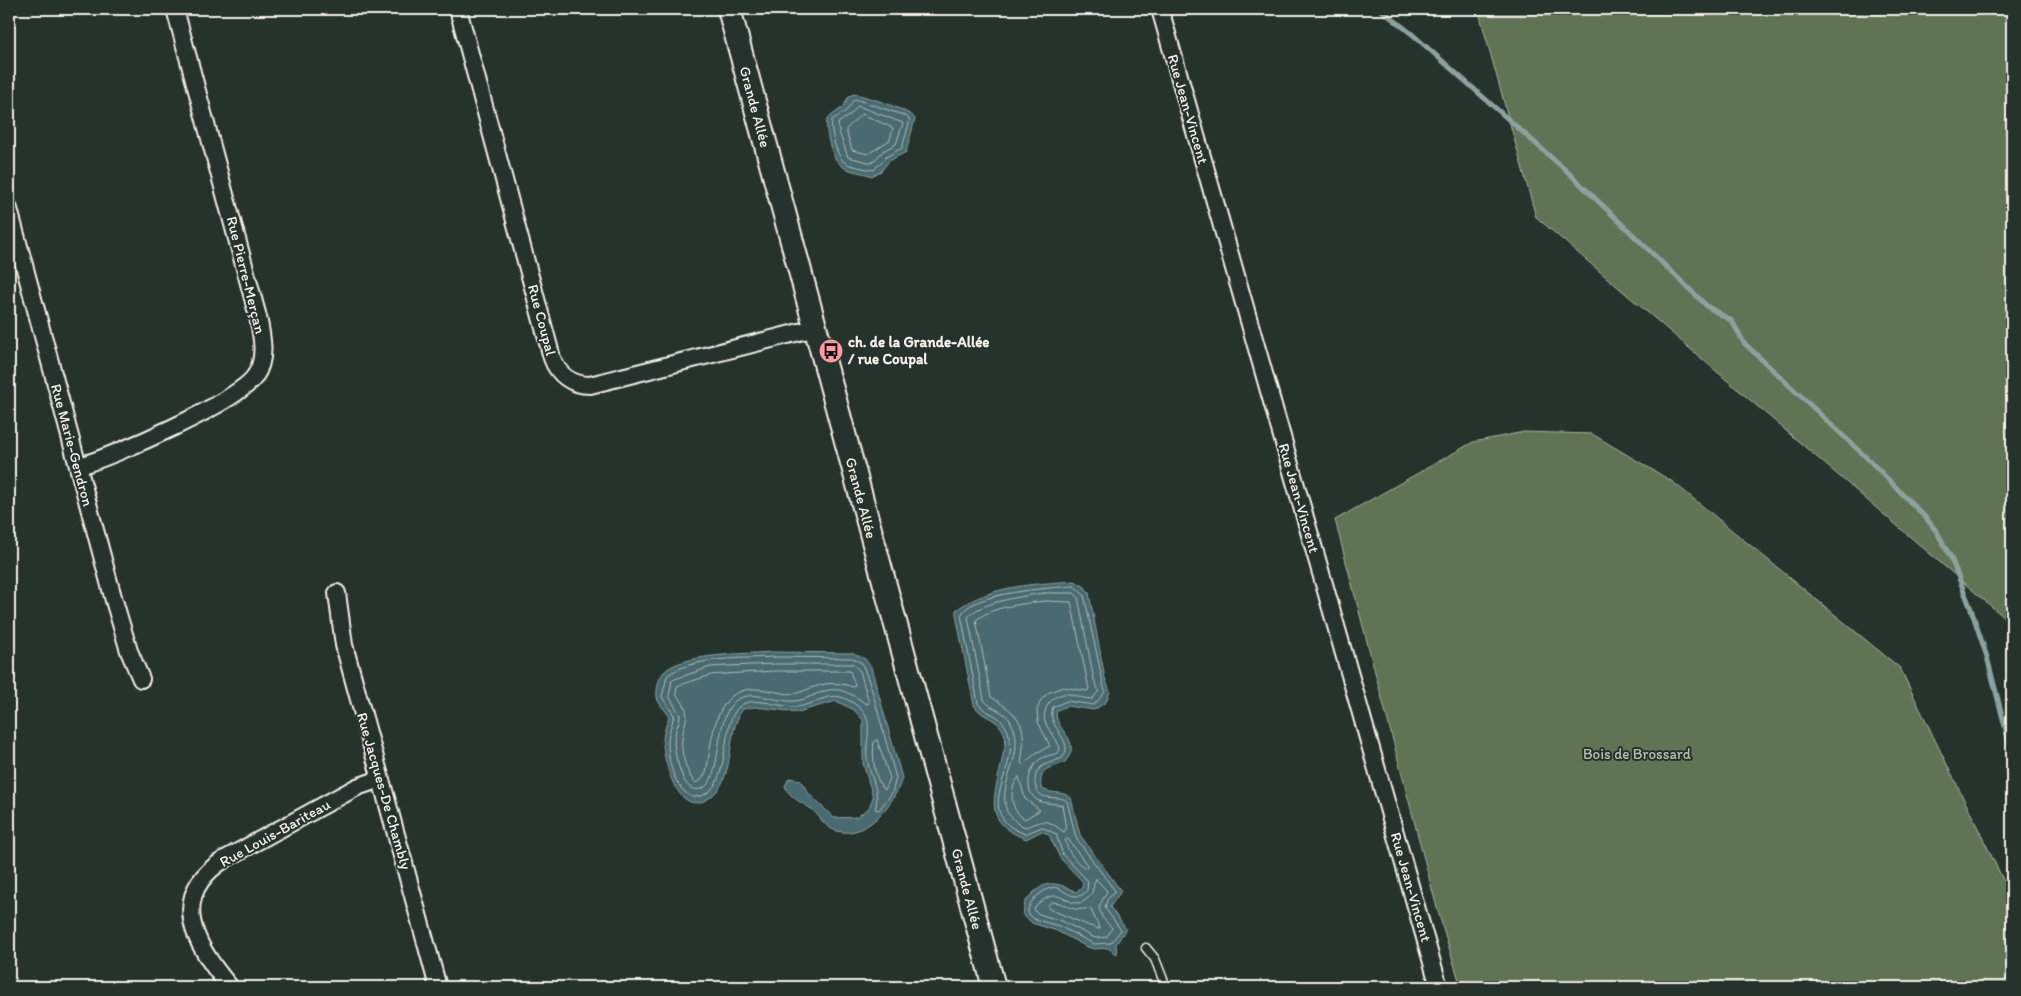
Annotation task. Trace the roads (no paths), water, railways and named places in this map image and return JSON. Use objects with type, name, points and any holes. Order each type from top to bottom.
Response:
[{"type":"street","name":"Rue Pierre-Merçan","points":[[79,466],[129,449],[236,393],[253,380],[261,363],[262,336],[258,317],[175,9]]},
{"type":"street","name":"Rue Coupal","points":[[458,9],[552,358],[564,376],[574,382],[590,385],[815,328]]},
{"type":"street","name":"Grande Allée","points":[[729,9],[994,987]]},
{"type":"street","name":"Rue Jean-Vincent","points":[[1160,9],[1439,987]]},
{"type":"street","name":"Rue Marie-Gendron","points":[[9,209],[125,640],[141,679]]},
{"type":"street","name":"Rue Jacques-De Chambly","points":[[337,593],[343,639],[438,987]]},
{"type":"street","name":"Rue Louis-Bariteau","points":[[230,987],[205,955],[192,927],[193,901],[202,879],[225,858],[356,787],[380,779]]},
{"type":"lane","points":[[1146,948],[1155,959],[1166,987]]},
{"type":"water","points":[[854,94],[878,100],[912,115],[915,119],[906,152],[889,161],[881,171],[872,176],[848,170],[842,166],[832,151],[828,137],[827,119],[843,107],[849,96]]},
{"type":"water","points":[[1075,581],[1085,587],[1089,593],[1105,678],[1110,692],[1106,702],[1094,710],[1067,706],[1057,710],[1056,717],[1070,741],[1070,754],[1065,762],[1044,772],[1041,788],[1064,794],[1071,798],[1080,835],[1121,891],[1110,907],[1126,929],[1116,944],[1117,955],[1108,948],[1094,949],[1085,946],[1057,931],[1032,923],[1023,915],[1025,902],[1043,886],[1048,884],[1061,885],[1076,892],[1082,888],[1083,882],[1060,858],[1049,835],[1042,831],[1026,839],[1011,832],[1001,823],[996,814],[994,804],[995,793],[1006,739],[999,725],[974,705],[956,615],[956,610],[970,602],[998,591],[1029,585]]},
{"type":"water","points":[[773,652],[853,653],[865,659],[871,667],[902,778],[885,810],[866,826],[855,831],[844,832],[832,829],[813,810],[792,796],[785,786],[789,778],[800,780],[810,795],[834,818],[857,817],[869,808],[873,797],[863,763],[863,720],[854,710],[836,701],[798,712],[755,707],[743,709],[737,719],[728,766],[720,787],[713,795],[701,802],[691,802],[683,797],[676,788],[667,764],[663,743],[669,717],[657,697],[658,683],[662,674],[673,666],[700,658]]},
{"type":"waterway","points":[[1380,9],[1412,34],[1570,174],[1708,307],[1732,321],[1744,343],[1868,459],[1926,518],[1937,532],[1951,558],[1971,609],[1987,657],[2012,754]]},
{"type":"place","name":"ch. de la Grande-Allée / rue Coupal","points":[[831,351]]},
{"type":"park label","name":"Bois de Brossard","points":[[1637,754]]}]
